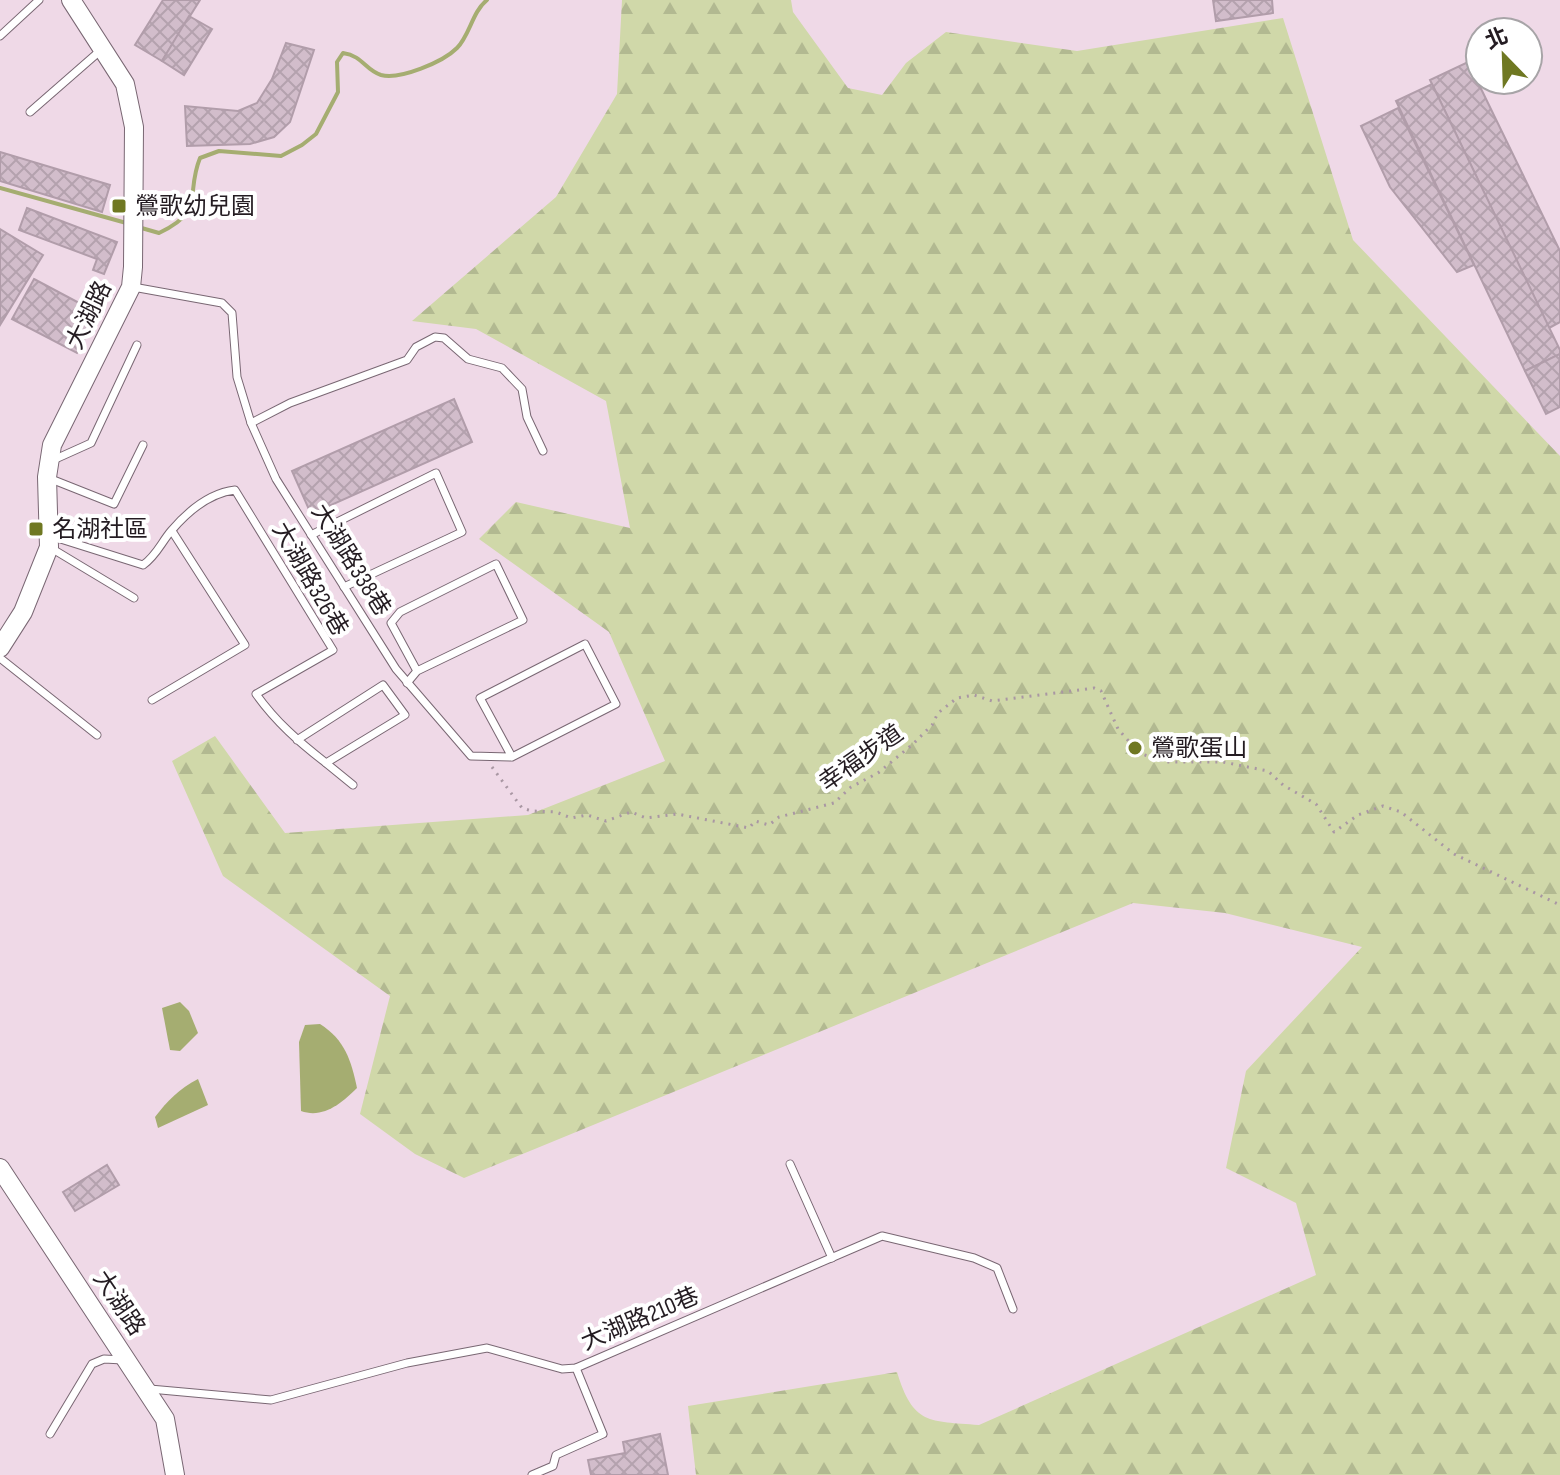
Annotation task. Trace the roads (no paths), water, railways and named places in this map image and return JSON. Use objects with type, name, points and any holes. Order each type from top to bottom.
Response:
[{"type":"street","name":"大湖路","points":[[0,648],[23,612],[49,541],[48,469],[52,445],[131,287],[135,208],[134,127],[125,84],[71,0]]},
{"type":"street","name":"大湖路","points":[[0,1168],[165,1419],[175,1475]]},
{"type":"lane","points":[[0,36],[39,0]]},
{"type":"lane","points":[[30,112],[104,47]]},
{"type":"lane","name":"大湖路338巷","points":[[131,287],[222,303],[232,313],[237,377],[251,423],[276,479],[311,535],[407,683],[471,756],[512,757]]},
{"type":"lane","points":[[251,423],[290,403],[407,360],[416,347],[435,337],[444,338],[468,359],[502,368],[512,377],[522,389],[527,417],[543,451]]},
{"type":"lane","points":[[48,469],[91,443],[137,345]]},
{"type":"lane","points":[[48,469],[114,504],[143,445]]},
{"type":"lane","points":[[311,535],[436,473],[462,532],[344,587]]},
{"type":"lane","name":"大湖路326巷","points":[[49,541],[143,565],[152,559],[172,531],[214,493],[235,490],[333,650],[256,694],[275,721],[353,785]]},
{"type":"lane","points":[[152,700],[245,645],[172,531]]},
{"type":"lane","points":[[49,541],[134,598]]},
{"type":"lane","points":[[407,683],[417,671],[523,620],[496,564],[400,612],[391,623],[417,671]]},
{"type":"lane","points":[[585,644],[616,704],[512,757],[480,698],[585,644]]},
{"type":"lane","points":[[0,658],[97,735]]},
{"type":"lane","points":[[297,740],[383,685],[405,715],[326,763]]},
{"type":"lane","points":[[790,1164],[832,1258]]},
{"type":"lane","name":"大湖路210巷","points":[[147,1389],[271,1400],[407,1363],[487,1348],[562,1369],[576,1368],[882,1236],[974,1258],[997,1268],[1013,1309]]},
{"type":"lane","points":[[50,1434],[92,1364],[104,1359],[129,1361]]},
{"type":"lane","points":[[532,1475],[553,1466],[556,1455],[603,1434],[576,1368]]},
{"type":"waterway","points":[[138,227],[159,233],[183,217],[192,201],[200,158],[219,151],[281,156],[316,134],[338,92],[337,62],[343,53],[355,57],[381,75],[399,75],[421,69],[457,48],[487,0]]},
{"type":"waterway","points":[[0,188],[130,224]]},
{"type":"place","name":"鶯歌幼兒園","points":[[119,206]]},
{"type":"place","name":"名湖社區","points":[[36,529]]},
{"type":"place","name":"鶯歌蛋山","points":[[1135,748]]}]
